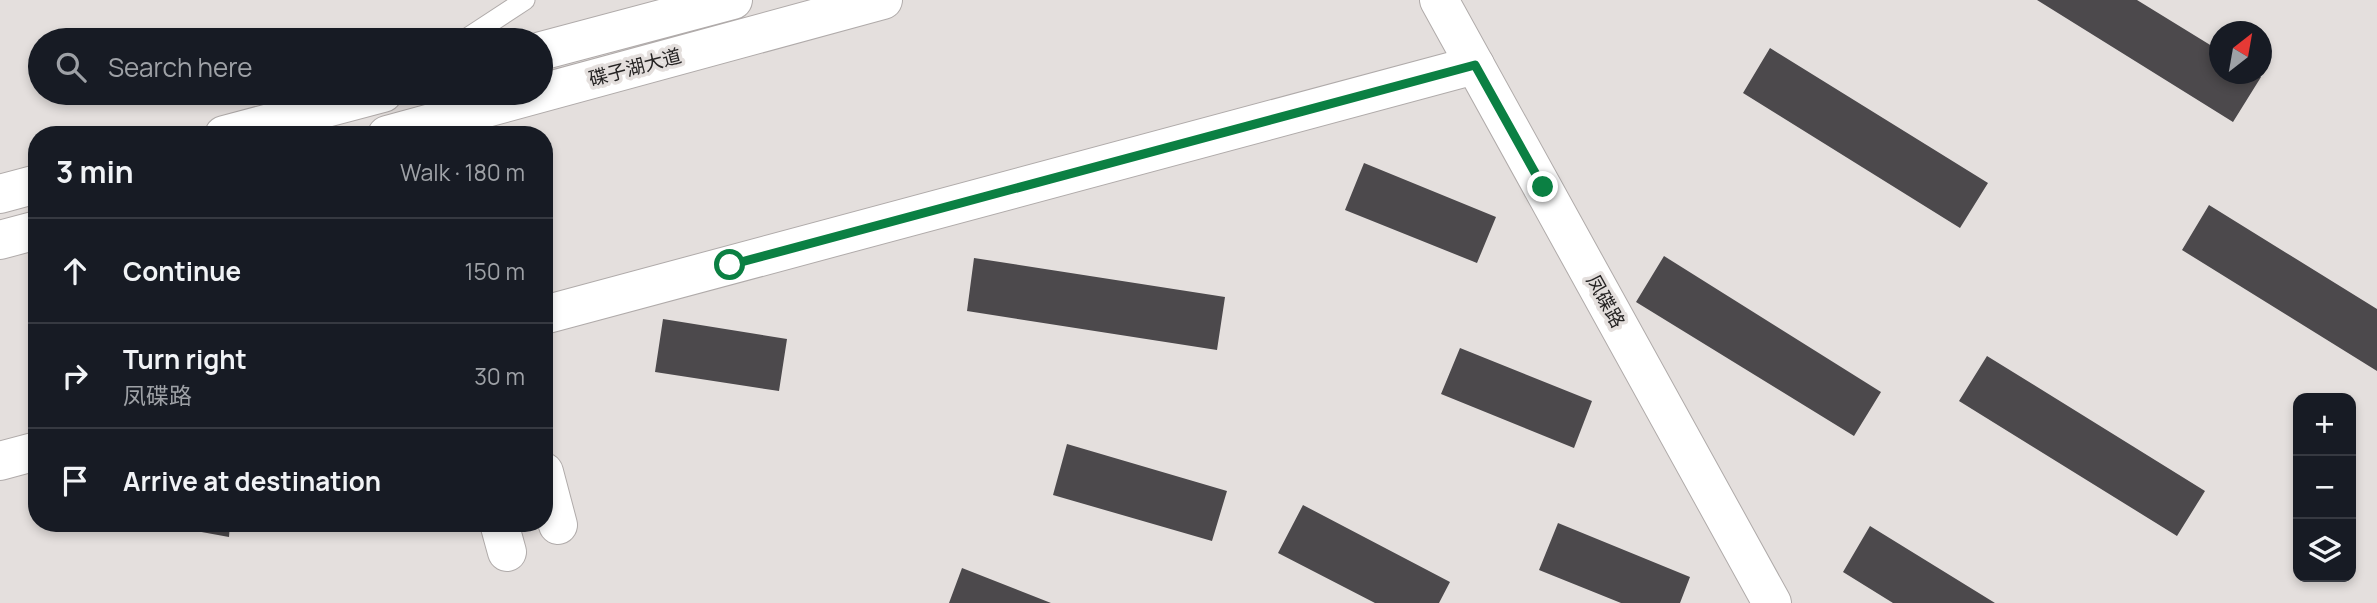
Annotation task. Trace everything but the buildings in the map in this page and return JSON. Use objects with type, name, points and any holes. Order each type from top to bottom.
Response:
[{"type":"street","name":"碟子湖大道","points":[[553,48],[733,0]]},
{"type":"street","name":"碟子湖大道","points":[[553,98],[883,0]]},
{"type":"street","name":"凤碟路","points":[[1439,0],[1772,603]]},
{"type":"street","points":[[553,312],[1475,65]]},
{"type":"street","points":[[258,126],[338,105]]},
{"type":"street","name":"碟子湖大道","points":[[457,126],[528,105]]},
{"type":"street","points":[[0,194],[28,186]]},
{"type":"street","points":[[0,240],[28,232]]},
{"type":"street","points":[[0,461],[28,453]]},
{"type":"street","points":[[553,507],[558,526]]},
{"type":"lane","points":[[482,28],[525,0]]},
{"type":"route","points":[[730,265],[1475,65],[1543,187]]}]
